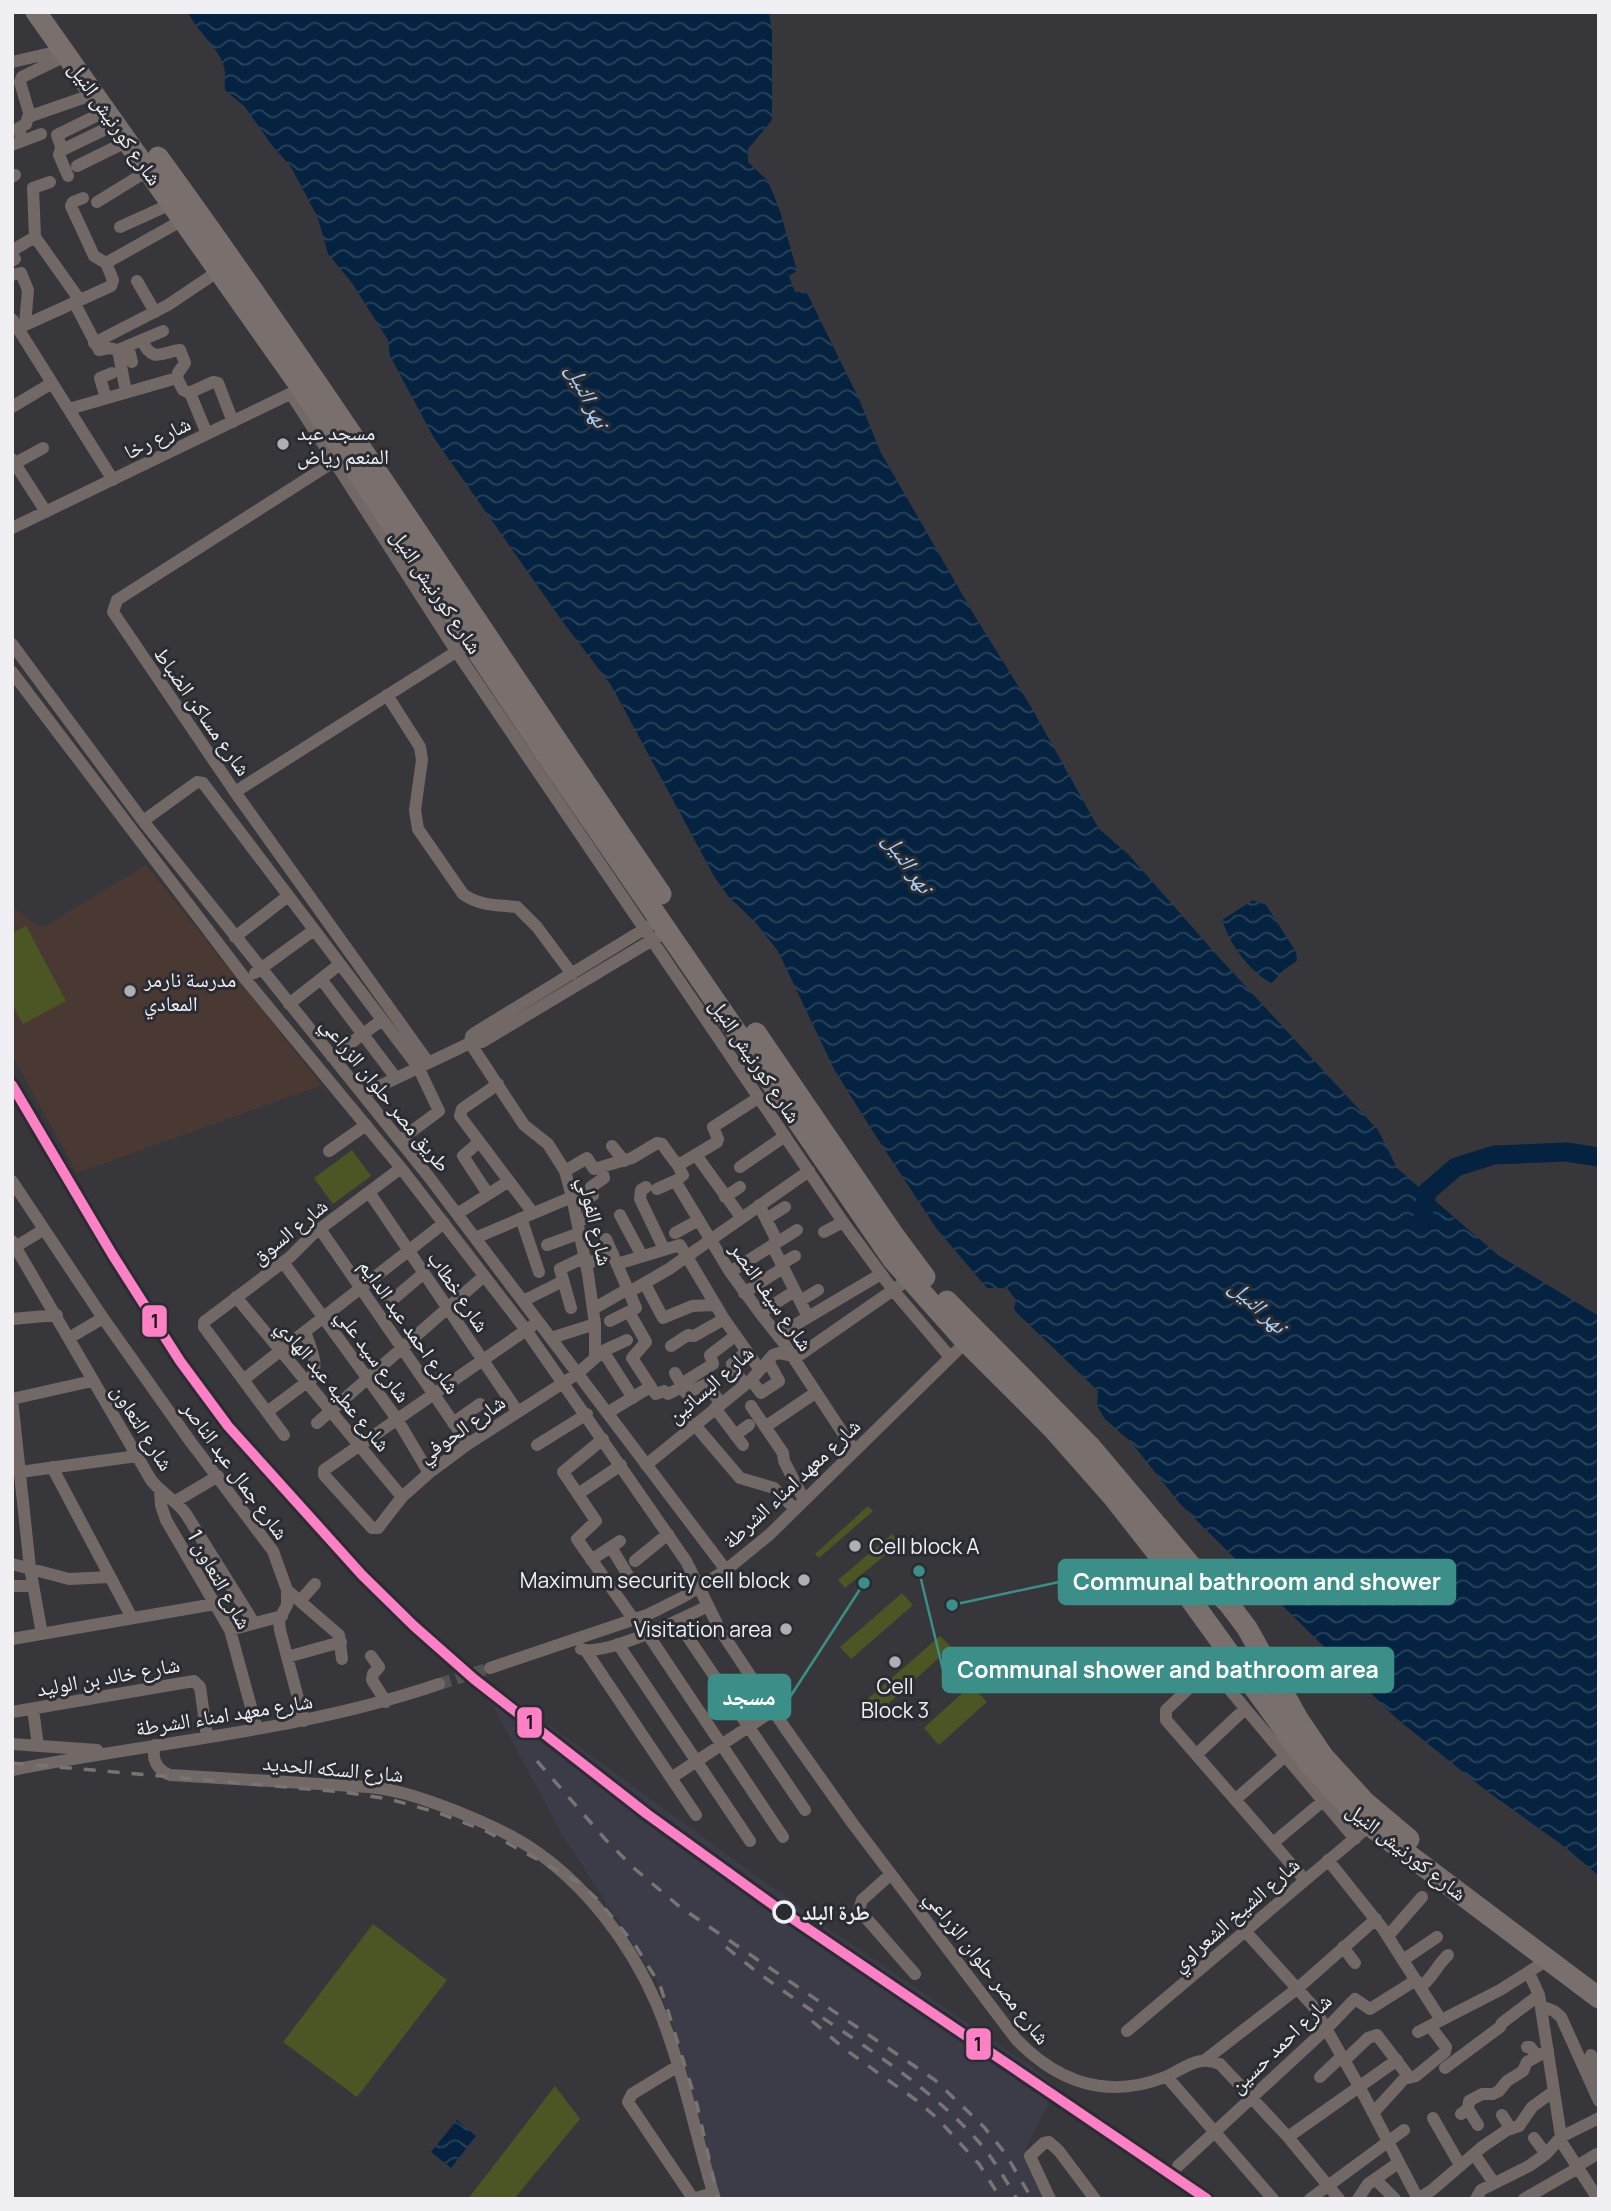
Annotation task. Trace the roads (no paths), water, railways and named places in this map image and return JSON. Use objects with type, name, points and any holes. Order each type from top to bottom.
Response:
[{"type":"highway","name":"شارع كورنيش النيل","points":[[36,12],[149,170],[185,212],[220,270],[391,508],[893,1234],[971,1337],[1136,1524],[1362,1833],[1549,1959],[1599,1997]]},
{"type":"highway","name":"شارع كورنيش النيل","points":[[52,12],[304,388],[339,458],[391,508],[463,647],[656,930],[878,1239],[901,1285],[971,1337],[1090,1447],[1193,1568],[1228,1603],[1252,1636],[1310,1738],[1337,1773],[1365,1802],[1436,1860],[1599,1980]]},
{"type":"highway","points":[[1228,1603],[1223,1619],[1213,1624],[1218,1638],[1252,1636]]},
{"type":"street","points":[[12,62],[66,53]]},
{"type":"street","points":[[30,116],[18,95],[23,76],[66,53]]},
{"type":"street","points":[[41,134],[17,143],[19,128],[26,124],[26,118],[30,116],[111,118]]},
{"type":"street","points":[[68,176],[59,155],[62,149],[57,135],[111,118]]},
{"type":"street","points":[[77,166],[111,118]]},
{"type":"street","points":[[97,202],[149,170]]},
{"type":"street","points":[[50,182],[33,188],[35,237],[76,301],[97,347]]},
{"type":"street","points":[[16,327],[112,284],[106,263],[94,256],[71,206],[73,201],[83,198]]},
{"type":"street","points":[[120,227],[185,212]]},
{"type":"street","points":[[106,263],[185,212]]},
{"type":"street","points":[[13,257],[35,237]]},
{"type":"street","points":[[97,347],[220,270]]},
{"type":"street","points":[[12,275],[18,272],[22,274],[28,287],[16,327],[113,480]]},
{"type":"street","points":[[137,281],[155,312]]},
{"type":"street","points":[[97,347],[123,348],[163,331]]},
{"type":"street","points":[[142,340],[146,350],[159,355],[179,349],[189,360],[177,373],[177,378],[183,390],[190,393],[207,435]]},
{"type":"street","points":[[123,348],[132,362]]},
{"type":"street","points":[[123,348],[126,393]]},
{"type":"street","points":[[106,398],[100,378],[112,373]]},
{"type":"street","points":[[69,409],[177,378]]},
{"type":"street","points":[[190,393],[216,382],[233,422]]},
{"type":"street","points":[[12,407],[52,383]]},
{"type":"street","name":"شارع رخا","points":[[12,528],[304,388]]},
{"type":"street","points":[[43,448],[13,462],[46,512]]},
{"type":"street","points":[[235,792],[463,647],[339,458]]},
{"type":"street","name":"شارع مساكن الضباط","points":[[339,458],[117,600],[113,607],[114,616],[423,1065]]},
{"type":"street","name":"طريق مصر حلوان الزراعي","points":[[12,644],[143,821],[152,843],[246,980],[401,1168],[527,1330],[668,1534],[700,1587]]},
{"type":"street","name":"طريق مصر حلوان الزراعي","points":[[12,671],[152,843],[235,937],[400,1140],[726,1570]]},
{"type":"street","points":[[387,695],[420,747],[422,760],[415,810],[418,829],[463,894],[472,901],[494,906],[517,906],[537,927],[572,974]]},
{"type":"street","points":[[143,821],[197,782],[202,782],[382,1020],[423,1065],[439,1111],[400,1140]]},
{"type":"street","points":[[235,937],[288,896]]},
{"type":"street","points":[[246,980],[314,930]]},
{"type":"street","points":[[470,1042],[476,1032],[572,974],[656,930]]},
{"type":"street","points":[[363,1094],[470,1042],[482,1042],[656,930]]},
{"type":"street","points":[[656,930],[758,1098],[843,1222],[881,1274],[901,1285],[950,1357]]},
{"type":"street","points":[[289,1004],[340,964]]},
{"type":"street","points":[[321,979],[396,1078]]},
{"type":"street","points":[[332,1057],[382,1020]]},
{"type":"street","name":"شارع الفولي","points":[[470,1042],[524,1125],[548,1144],[565,1171],[577,1200],[599,1354]]},
{"type":"street","points":[[498,1084],[460,1112],[461,1118],[509,1181],[527,1216],[540,1272]]},
{"type":"street","points":[[565,1171],[588,1158],[594,1169],[624,1161],[657,1143],[662,1144],[677,1164],[718,1142],[713,1127],[758,1098]]},
{"type":"street","points":[[329,1151],[366,1125]]},
{"type":"street","points":[[740,1167],[785,1136]]},
{"type":"street","points":[[479,1142],[463,1156],[488,1194]]},
{"type":"street","points":[[612,1146],[624,1161]]},
{"type":"street","points":[[696,1155],[741,1217]]},
{"type":"street","name":"شارع سيف النصر","points":[[677,1164],[683,1175],[677,1180],[710,1240],[744,1293],[778,1335],[854,1450]]},
{"type":"street","name":"شارع السوق","points":[[243,1380],[203,1325],[205,1320],[401,1168]]},
{"type":"street","points":[[475,1238],[527,1216],[593,1194],[591,1187],[604,1178],[601,1168]]},
{"type":"street","points":[[593,1310],[645,1284],[684,1251],[710,1240],[809,1171]]},
{"type":"street","points":[[415,1186],[429,1177]]},
{"type":"street","points":[[664,1249],[639,1195],[651,1188],[677,1180]]},
{"type":"street","name":"شارع جمال عبد الناصر","points":[[12,1181],[103,1318],[266,1539],[279,1563],[287,1590],[287,1605],[279,1625],[304,1721]]},
{"type":"street","points":[[457,1214],[509,1181]]},
{"type":"street","points":[[725,1197],[740,1187]]},
{"type":"street","name":"شارع خطاب","points":[[369,1192],[517,1412]]},
{"type":"street","points":[[759,1205],[775,1237],[773,1245],[782,1266],[808,1317]]},
{"type":"street","points":[[766,1219],[785,1207]]},
{"type":"street","points":[[620,1215],[642,1256]]},
{"type":"street","points":[[675,1233],[699,1220]]},
{"type":"street","points":[[824,1232],[843,1222]]},
{"type":"street","points":[[284,1435],[243,1380],[444,1223]]},
{"type":"street","points":[[547,1245],[579,1227]]},
{"type":"street","name":"شارع احمد عبد الدايم","points":[[320,1229],[468,1444]]},
{"type":"street","points":[[14,1246],[43,1230]]},
{"type":"street","points":[[730,1272],[797,1230]]},
{"type":"street","points":[[606,1239],[629,1291],[633,1310],[646,1342],[632,1358],[656,1394],[664,1391],[668,1394],[679,1381],[713,1364],[710,1355],[735,1336]]},
{"type":"street","name":"شارع التعاون","points":[[14,1246],[57,1315],[136,1455],[160,1490],[176,1501],[207,1544],[254,1623]]},
{"type":"street","points":[[570,1308],[560,1269],[562,1267],[585,1261],[642,1256],[664,1249],[684,1251]]},
{"type":"street","points":[[684,1251],[715,1306],[746,1352],[756,1374]]},
{"type":"street","points":[[744,1293],[795,1256]]},
{"type":"street","name":"شارع سيد علي","points":[[283,1262],[397,1419],[429,1473]]},
{"type":"street","points":[[390,1302],[424,1273]]},
{"type":"street","points":[[778,1335],[881,1274]]},
{"type":"street","points":[[317,1423],[484,1276]]},
{"type":"street","points":[[523,1301],[563,1281]]},
{"type":"street","points":[[645,1284],[664,1318],[688,1307],[715,1306]]},
{"type":"street","name":"شارع البساتين","points":[[646,1465],[756,1374],[776,1354],[802,1354],[901,1285]]},
{"type":"street","points":[[760,1314],[798,1296],[818,1290]]},
{"type":"street","name":"شارع عطيه عبد الهادي","points":[[236,1297],[402,1497]]},
{"type":"street","points":[[608,1303],[613,1320],[653,1299]]},
{"type":"street","points":[[12,1318],[57,1315]]},
{"type":"street","points":[[69,1338],[103,1318]]},
{"type":"street","points":[[671,1346],[688,1335],[694,1336],[724,1320]]},
{"type":"street","points":[[359,1445],[538,1322]]},
{"type":"street","points":[[551,1338],[595,1324]]},
{"type":"street","points":[[267,1412],[308,1383],[315,1369],[305,1332]]},
{"type":"street","name":"شارع معهد امناء الشرطة","points":[[490,1668],[634,1620],[700,1587],[726,1570],[799,1505],[971,1337]]},
{"type":"street","name":"شارع الحوفي","points":[[359,1445],[326,1468],[324,1475],[372,1528],[378,1528],[402,1497],[429,1473],[468,1444],[577,1374],[599,1354],[627,1340]]},
{"type":"street","points":[[746,1352],[732,1364],[756,1374]]},
{"type":"street","points":[[599,1354],[633,1398]]},
{"type":"street","points":[[42,1634],[18,1500],[20,1472],[12,1399],[92,1381]]},
{"type":"street","points":[[679,1381],[687,1393],[707,1384],[739,1440],[749,1425]]},
{"type":"street","points":[[607,1413],[652,1387]]},
{"type":"street","points":[[765,1427],[815,1393]]},
{"type":"street","points":[[453,1423],[480,1404]]},
{"type":"street","points":[[751,1406],[783,1453],[799,1505]]},
{"type":"street","points":[[537,1445],[586,1414]]},
{"type":"street","points":[[694,1424],[740,1478],[774,1488],[799,1505]]},
{"type":"street","points":[[603,1439],[563,1470],[596,1521],[576,1538],[634,1620]]},
{"type":"street","points":[[20,1472],[136,1455]]},
{"type":"street","points":[[578,1494],[621,1465]]},
{"type":"street","points":[[52,1467],[132,1618]]},
{"type":"street","points":[[176,1501],[218,1476]]},
{"type":"street","name":"شارع التعاون 1","points":[[160,1490],[160,1505],[166,1520],[229,1630],[257,1729]]},
{"type":"street","points":[[635,1562],[668,1534]]},
{"type":"street","points":[[591,1560],[615,1544],[629,1577]]},
{"type":"street","points":[[12,1564],[80,1580],[110,1577]]},
{"type":"street","points":[[300,1601],[315,1584]]},
{"type":"street","points":[[12,1586],[33,1586]]},
{"type":"street","name":"شارع مصر حلوان الزراعي","points":[[700,1587],[720,1630],[891,1874],[1016,2039],[1033,2057],[1063,2076],[1097,2086],[1121,2088],[1167,2077],[1195,2061],[1205,2060],[1298,1988],[1376,1919]]},
{"type":"street","points":[[287,1590],[339,1635],[342,1659]]},
{"type":"street","points":[[12,1639],[215,1604]]},
{"type":"street","points":[[586,1651],[601,1650],[618,1644],[708,1606]]},
{"type":"street","points":[[229,1630],[282,1616]]},
{"type":"street","points":[[677,1620],[804,1810]]},
{"type":"street","points":[[647,1633],[783,1838]]},
{"type":"street","points":[[1213,1670],[1218,1653],[1218,1638]]},
{"type":"street","points":[[287,1657],[341,1642]]},
{"type":"street","points":[[570,1642],[586,1651],[696,1815]]},
{"type":"street","points":[[618,1644],[750,1841]]},
{"type":"street","points":[[371,1656],[379,1667],[372,1680],[386,1702]]},
{"type":"street","points":[[1213,1670],[1323,1801],[1362,1833]]},
{"type":"street","points":[[1213,1670],[1207,1671],[1169,1706],[1166,1720],[1304,1879]]},
{"type":"street","name":"شارع خالد بن الوليد","points":[[12,1712],[194,1681],[200,1687],[207,1737]]},
{"type":"street","name":"شارع معهد امناء الشرطة","points":[[12,1770],[304,1721],[386,1702],[439,1684]]},
{"type":"street","points":[[33,1709],[38,1746]]},
{"type":"street","points":[[1197,1754],[1245,1709]]},
{"type":"street","points":[[671,1777],[774,1710]]},
{"type":"street","points":[[12,1744],[118,1751]]},
{"type":"street","name":"شارع السكه الحديد","points":[[155,1745],[156,1763],[170,1775],[392,1790],[437,1803],[492,1826],[527,1845],[582,1891],[625,1945],[645,1978],[668,2033],[691,2106],[714,2196]]},
{"type":"street","points":[[1236,1799],[1284,1757]]},
{"type":"street","points":[[1273,1843],[1323,1801]]},
{"type":"street","name":"شارع الشيخ الشعراوي","points":[[1127,2031],[1304,1879],[1362,1833]]},
{"type":"street","points":[[1328,1860],[1376,1919],[1418,1983],[1446,2047],[1445,2052],[1416,2076],[1402,2080],[1373,2113]]},
{"type":"street","points":[[891,1874],[862,1900],[859,1910],[915,1974]]},
{"type":"street","points":[[1388,1936],[1422,1897]]},
{"type":"street","points":[[1245,1931],[1298,1988],[1327,2028],[1418,2199],[1474,2154],[1519,2126],[1532,2107],[1554,2091]]},
{"type":"street","points":[[1403,1960],[1437,1937]]},
{"type":"street","points":[[1343,1948],[1355,1963]]},
{"type":"street","points":[[1418,1983],[1426,1983],[1435,1967],[1448,1955]]},
{"type":"street","points":[[1418,2032],[1529,1973],[1549,1959]]},
{"type":"street","points":[[1529,1973],[1540,2001],[1537,2051],[1554,2091],[1563,2145],[1598,2199]]},
{"type":"street","name":"شارع احمد حسين","points":[[1178,2166],[1327,2028],[1354,1999],[1370,2009],[1418,1983]]},
{"type":"street","points":[[1467,1989],[1475,2001]]},
{"type":"street","points":[[1540,2001],[1559,2014],[1591,2055],[1599,2080]]},
{"type":"street","points":[[1445,2068],[1502,2023],[1540,2001]]},
{"type":"street","points":[[1320,2077],[1368,2038],[1377,2035],[1409,2077]]},
{"type":"street","points":[[1478,2125],[1464,2111],[1469,2101],[1482,2094],[1499,2091],[1507,2081],[1525,2069],[1527,2062],[1537,2051]]},
{"type":"street","points":[[1591,2055],[1599,2101]]},
{"type":"street","points":[[1205,2060],[1220,2064],[1288,2137],[1339,2199]]},
{"type":"street","points":[[1288,2137],[1397,2060]]},
{"type":"street","points":[[678,2066],[632,2094],[628,2102],[692,2197],[714,2196]]},
{"type":"street","points":[[1167,2077],[1273,2199]]},
{"type":"street","points":[[1502,2115],[1511,2129]]},
{"type":"street","points":[[1433,2118],[1460,2165]]},
{"type":"street","points":[[1476,2199],[1478,2192],[1546,2154],[1562,2137],[1599,2119]]},
{"type":"street","points":[[1310,2199],[1404,2130]]},
{"type":"street","points":[[1534,2138],[1546,2154]]},
{"type":"street","points":[[1050,2199],[1030,2156],[1044,2143],[1049,2142],[1059,2151],[1095,2199]]},
{"type":"street","points":[[1474,2154],[1494,2183]]},
{"type":"street","points":[[1531,2197],[1597,2154]]},
{"type":"street","points":[[1358,2199],[1366,2186],[1398,2163]]},
{"type":"street","points":[[1376,2179],[1395,2199]]},
{"type":"water","name":"نهر النيل","points":[[188,12],[769,12],[772,31],[772,120],[748,149],[748,162],[768,181],[780,211],[797,271],[789,276],[795,292],[806,291],[859,399],[881,453],[976,618],[1030,705],[1099,829],[1128,854],[1378,1130],[1397,1168],[1498,1255],[1599,1316],[1599,1876],[1396,1718],[1181,1505],[1131,1442],[1105,1419],[1097,1406],[1098,1391],[1017,1313],[1014,1309],[1016,1300],[1007,1288],[987,1288],[936,1228],[834,1069],[778,951],[715,878],[611,685],[565,625],[434,438],[390,356],[388,340],[352,283],[328,254],[318,218],[291,167],[245,107],[225,90],[225,70],[221,59]]},
{"type":"water","points":[[1253,900],[1266,905],[1296,952],[1297,960],[1271,983],[1241,956],[1222,920]]},
{"type":"water","points":[[457,2120],[476,2136],[451,2168],[431,2152]]},
{"type":"waterway","points":[[1423,1217],[1427,1192],[1456,1167],[1494,1155],[1566,1152],[1599,1157]]},
{"type":"tunnel","points":[[439,1684],[490,1668]]},
{"type":"railway","points":[[537,1761],[606,1840],[680,1907],[935,2080],[984,2127],[1005,2153],[1032,2199]]},
{"type":"railway","points":[[12,1763],[343,1792],[389,1799],[439,1813],[486,1831],[578,1882],[597,1899],[635,1945],[660,1985],[697,2105],[718,2199]]},
{"type":"railway","points":[[726,1947],[757,1972],[920,2087],[978,2141],[1017,2199]]},
{"type":"railway","points":[[812,2021],[938,2119],[979,2164],[1001,2199]]},
{"type":"metro line","name":"1","points":[[12,1085],[112,1254],[180,1361],[228,1426],[362,1575],[414,1626],[474,1679],[647,1814],[783,1912],[1207,2199]]},
{"type":"place","name":"مسجد عبد المنعم رياض","points":[[283,444]]},
{"type":"place","name":"مدرسة نارمر المعادي","points":[[130,991]]},
{"type":"place","name":"Cell block A","points":[[855,1546]]},
{"type":"place","name":"Communal shower and bathroom area","points":[[919,1571]]},
{"type":"place","name":"Maximum security cell block","points":[[804,1580]]},
{"type":"place","name":"مسجد","points":[[864,1583]]},
{"type":"place","name":"Communal bathroom and shower","points":[[952,1605]]},
{"type":"place","name":"Visitation area","points":[[786,1629]]},
{"type":"place","name":"Cell Block 3","points":[[895,1662]]},
{"type":"place","name":"طرة البلد","points":[[784,1912]]}]
